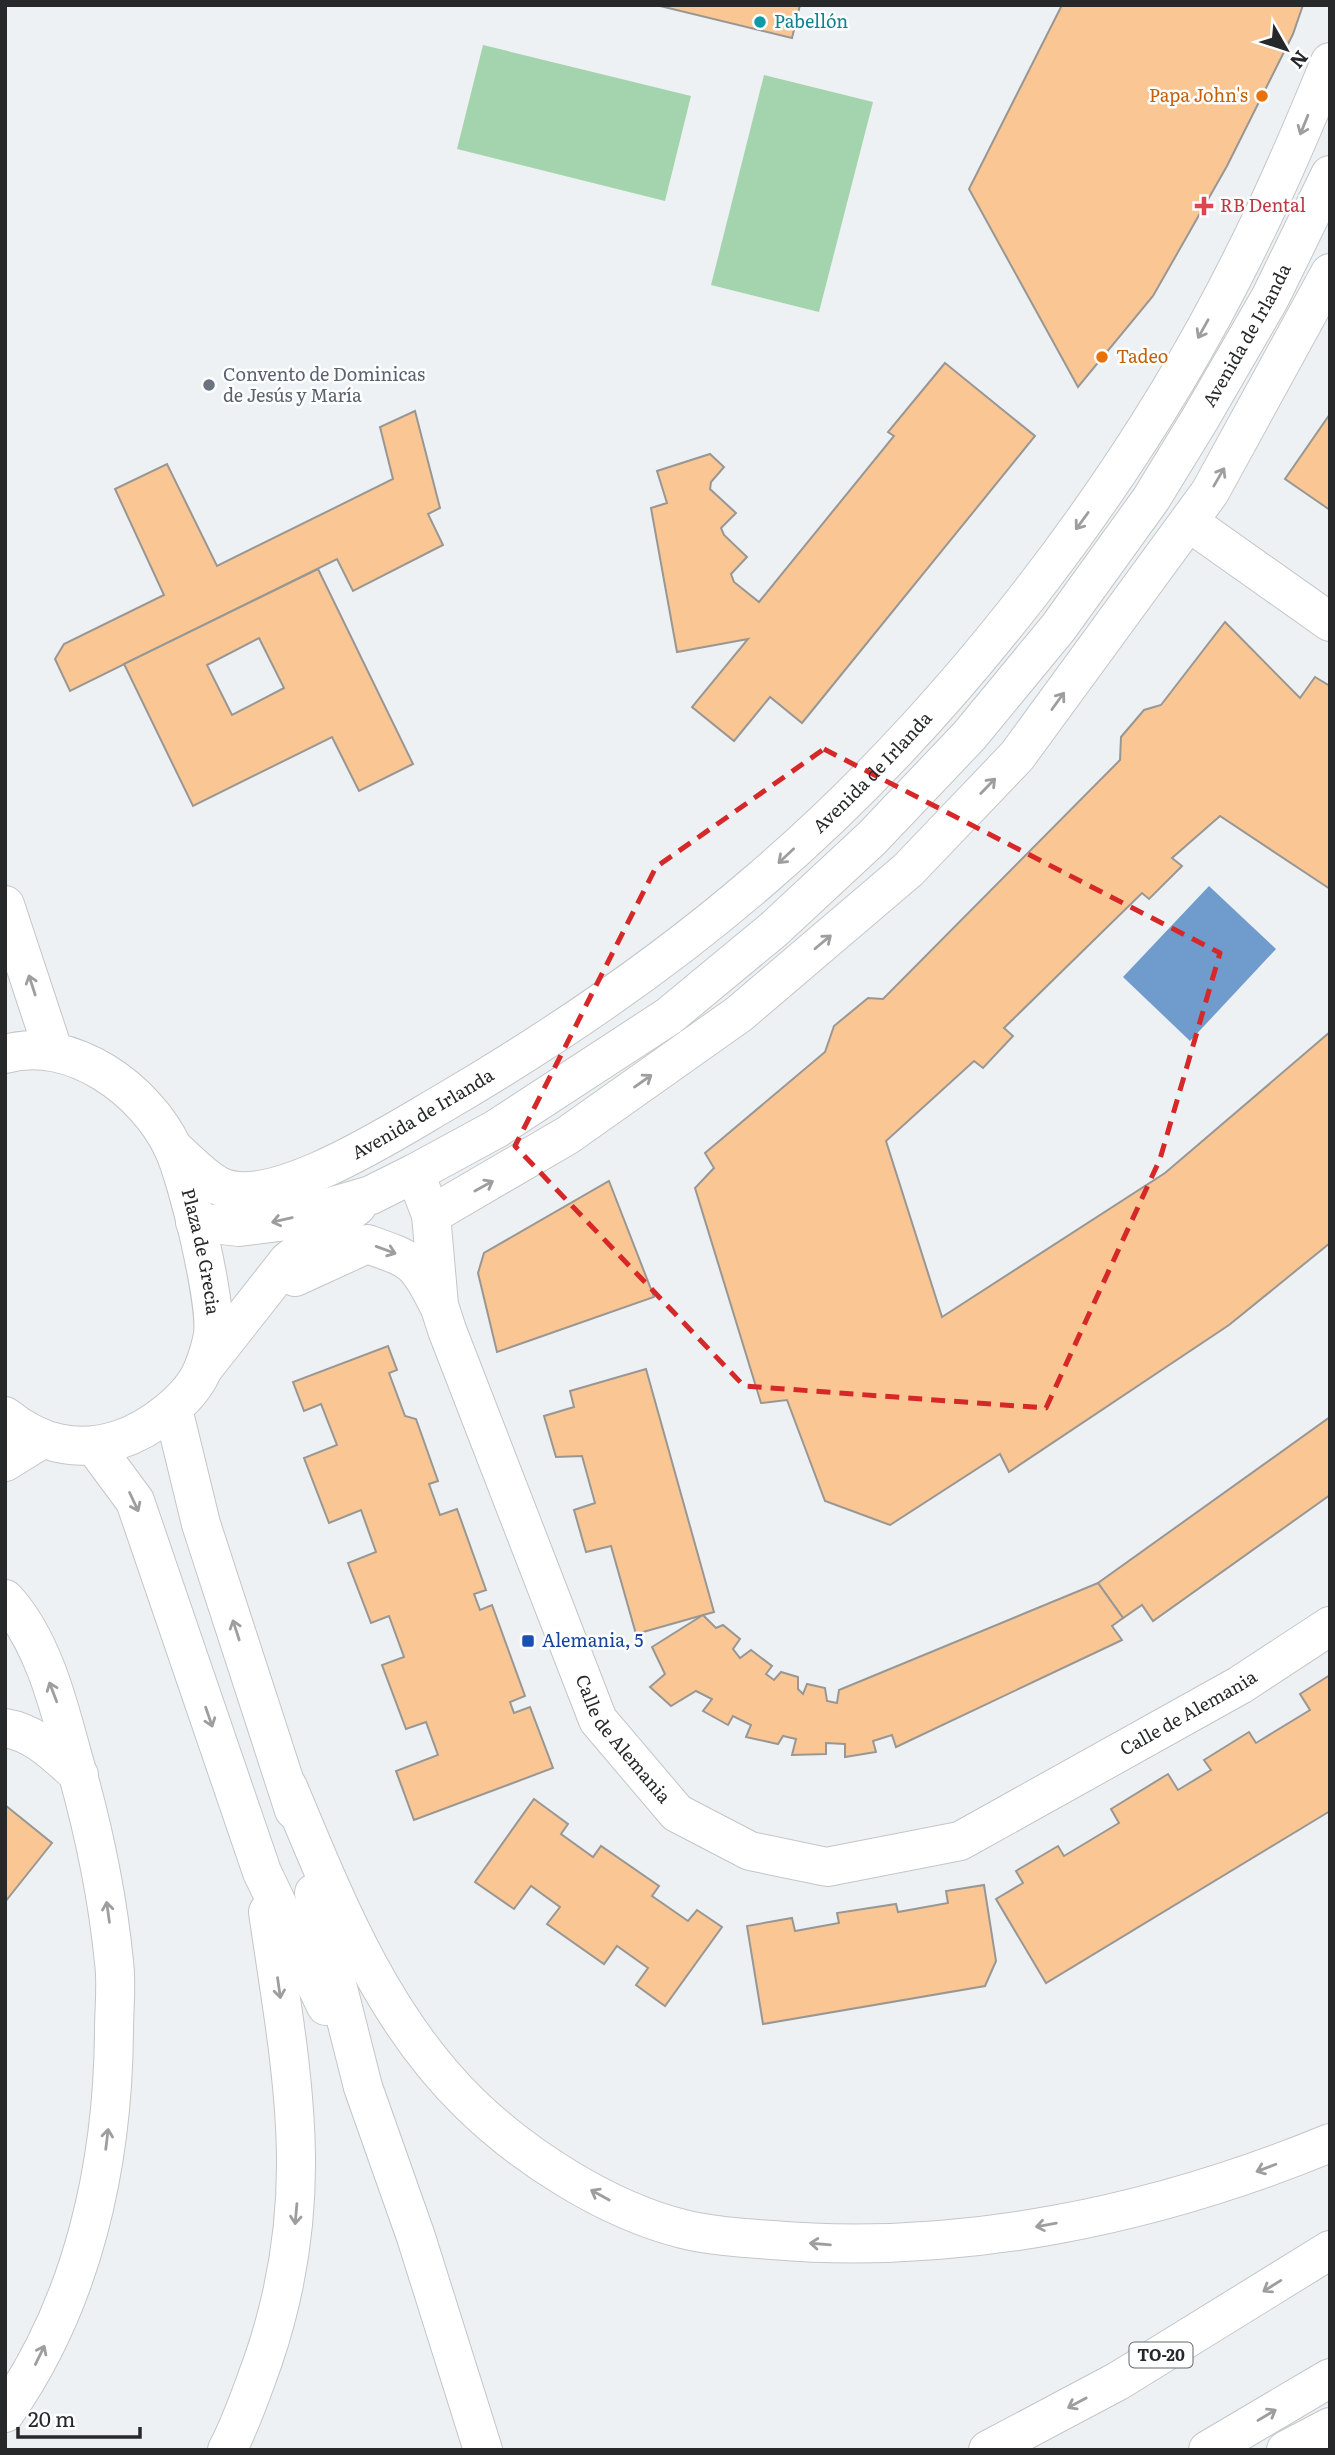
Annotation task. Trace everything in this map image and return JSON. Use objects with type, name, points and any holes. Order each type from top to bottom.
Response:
[{"type":"main road","name":"Avenida de Irlanda","points":[[173,1148],[221,1187],[251,1190],[287,1185],[327,1167],[517,1059],[655,962],[759,881],[874,773],[963,676],[1117,474],[1182,368],[1242,260],[1330,62]]},
{"type":"main road","name":"Avenida de Irlanda","points":[[195,1222],[239,1227],[279,1222],[371,1195],[496,1129],[669,1016],[742,956],[872,838],[969,736],[1058,628],[1151,499],[1270,298],[1330,175]]},
{"type":"main road","points":[[415,1173],[431,1215],[526,1162],[738,1014],[908,870],[1017,756],[1189,523],[1240,441],[1330,274]]},
{"type":"main road","points":[[1189,523],[1330,622]]},
{"type":"main road","points":[[5,905],[53,1050]]},
{"type":"main road","name":"Plaza de Grecia","points":[[5,1054],[18,1050],[53,1050],[83,1061],[129,1092],[173,1148],[195,1222],[213,1334],[204,1369],[173,1409],[140,1433],[95,1447],[58,1445],[42,1439],[5,1416]]},
{"type":"main road","name":"Avenida de Irlanda","points":[[496,1129],[588,1121]]},
{"type":"main road","name":"Avenida de Irlanda","points":[[204,1369],[257,1297],[288,1261],[371,1195]]},
{"type":"main road","name":"Calle de Alemania","points":[[431,1215],[439,1306],[598,1720],[677,1813],[750,1851],[827,1867],[960,1841],[1240,1685],[1330,1626]]},
{"type":"main road","name":"Avenida de Irlanda","points":[[257,1297],[326,1260],[367,1244],[398,1255],[420,1269],[439,1306]]},
{"type":"main road","points":[[173,1409],[201,1524],[288,1787],[363,2087],[416,2237],[483,2450]]},
{"type":"main road","points":[[5,1462],[42,1439]]},
{"type":"main road","points":[[95,1447],[123,1480],[135,1501],[262,1872],[363,2087]]},
{"type":"main road","points":[[5,1600],[24,1619],[61,1712],[102,1869],[115,1965],[114,2054],[108,2141],[95,2211],[78,2268],[40,2356],[5,2413]]},
{"type":"main road","points":[[5,1728],[22,1730],[44,1744],[79,1775]]},
{"type":"main road","points":[[288,1787],[349,1928],[387,1999],[427,2056],[467,2101],[513,2142],[566,2176],[621,2207],[683,2229],[833,2245],[922,2241],[1022,2230],[1120,2212],[1226,2183],[1330,2143]]},
{"type":"main road","points":[[227,2450],[251,2394],[271,2336],[287,2272],[296,2216],[299,2161],[295,2095],[262,1872]]},
{"type":"main road","name":"TO-20","points":[[988,2450],[1118,2381],[1330,2250]]},
{"type":"main road","points":[[1208,2450],[1330,2378]]},
{"type":"main road","points":[[1286,2450],[1330,2427]]},
{"type":"highlighted area","points":[[824,749],[1220,953],[1160,1159],[1046,1408],[744,1386],[515,1146],[656,867]]},
{"type":"green space","points":[[483,45],[691,96],[665,201],[457,149]]},
{"type":"green space","points":[[764,75],[873,102],[819,312],[711,285]]},
{"type":"water","points":[[1209,886],[1276,949],[1190,1041],[1123,977]]},
{"type":"building","name":"Pabellón","points":[[656,5],[800,5],[792,38]]},
{"type":"building","points":[[1062,5],[1303,5],[1293,34],[1227,166],[1153,296],[1078,387],[969,189]]},
{"type":"building","points":[[945,363],[1035,436],[802,723],[770,697],[734,741],[692,707],[748,639],[677,652],[651,508],[667,503],[657,471],[710,454],[724,467],[711,482],[710,489],[736,513],[721,528],[724,535],[747,557],[731,574],[734,582],[759,602],[894,436],[888,432]]},
{"type":"building","points":[[415,411],[440,508],[428,514],[443,545],[353,591],[337,559],[70,691],[55,659],[64,644],[164,595],[115,489],[167,464],[217,566],[393,479],[380,427]]},
{"type":"building","points":[[1330,414],[1330,510],[1285,479]]},
{"type":"building","points":[[318,569],[413,764],[359,791],[332,737],[193,806],[124,664]],"holes":[[[259,638],[284,688],[232,715],[207,665]]]},
{"type":"building","points":[[1225,622],[1300,698],[1315,677],[1330,686],[1330,889],[1220,816],[1172,858],[1182,866],[1149,899],[1142,893],[1004,1028],[1013,1036],[983,1068],[974,1061],[886,1141],[942,1317],[1165,1173],[1330,1032],[1330,1243],[1229,1325],[1009,1472],[1000,1454],[890,1525],[825,1501],[787,1400],[761,1403],[695,1188],[714,1168],[705,1153],[825,1052],[834,1026],[868,998],[883,999],[1120,760],[1121,737],[1144,710],[1161,705]]},
{"type":"building","points":[[609,1181],[654,1297],[497,1352],[478,1273],[484,1253]]},
{"type":"building","points":[[388,1346],[397,1370],[389,1373],[405,1416],[416,1419],[438,1481],[429,1484],[440,1515],[457,1509],[486,1590],[474,1594],[480,1610],[492,1605],[525,1696],[510,1702],[514,1713],[530,1707],[553,1768],[414,1820],[396,1771],[438,1755],[426,1722],[406,1729],[382,1665],[404,1657],[389,1616],[371,1623],[348,1563],[376,1552],[361,1510],[329,1523],[304,1458],[337,1445],[321,1404],[304,1411],[293,1382]]},
{"type":"building","points":[[646,1369],[714,1612],[636,1634],[611,1546],[586,1552],[574,1510],[595,1503],[582,1456],[556,1457],[544,1416],[574,1407],[570,1391]]},
{"type":"building","points":[[1330,1417],[1330,1495],[1153,1621],[1142,1605],[1123,1618],[1098,1583]]},
{"type":"building","points":[[1098,1583],[1123,1618],[1112,1626],[1122,1640],[896,1747],[892,1735],[873,1741],[876,1752],[845,1757],[845,1744],[826,1743],[826,1754],[792,1755],[796,1739],[783,1736],[778,1744],[746,1737],[751,1725],[733,1716],[728,1725],[703,1711],[712,1699],[696,1691],[671,1706],[650,1687],[665,1674],[652,1647],[703,1615],[716,1628],[723,1625],[740,1639],[733,1649],[740,1658],[751,1650],[772,1666],[766,1674],[774,1680],[781,1672],[798,1677],[798,1689],[803,1694],[807,1684],[825,1688],[827,1701],[837,1703],[839,1690]]},
{"type":"building","points":[[1330,1675],[1330,1811],[1046,1983],[996,1899],[1023,1883],[1016,1871],[1058,1846],[1064,1856],[1119,1823],[1111,1809],[1168,1774],[1178,1790],[1211,1770],[1204,1760],[1249,1732],[1256,1743],[1310,1710],[1300,1694]]},
{"type":"building","points":[[534,1799],[568,1824],[561,1834],[593,1857],[601,1846],[659,1886],[652,1896],[688,1921],[697,1910],[722,1927],[665,2006],[636,1985],[648,1968],[617,1946],[604,1964],[547,1924],[560,1907],[531,1886],[514,1909],[475,1882]]},
{"type":"building","points":[[5,1805],[52,1843],[5,1902]]},
{"type":"building","points":[[984,1885],[996,1961],[985,1986],[763,2024],[747,1926],[792,1918],[795,1931],[839,1923],[837,1913],[896,1904],[898,1912],[948,1903],[946,1891]]},
{"type":"place","name":"Pabellón","points":[[760,22]]},
{"type":"place","name":"Papa John's","points":[[1262,96]]},
{"type":"place","name":"RB Dental","points":[[1204,206]]},
{"type":"place","name":"Tadeo","points":[[1102,357]]},
{"type":"place","name":"Convento de Dominicas de Jesús y María","points":[[209,385]]},
{"type":"place","name":"Alemania, 5","points":[[528,1641]]}]
